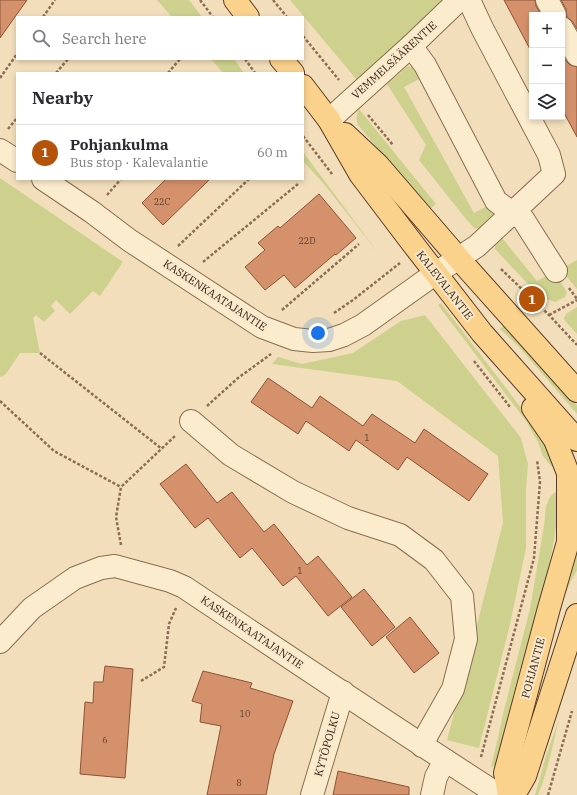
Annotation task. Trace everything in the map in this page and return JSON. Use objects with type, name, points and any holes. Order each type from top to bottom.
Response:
[{"type":"main road","points":[[235,0],[247,16]]},
{"type":"main road","points":[[283,60],[291,72]]},
{"type":"main road","name":"KALEVALANTIE","points":[[304,87],[329,120],[360,174],[436,273],[482,332],[577,440]]},
{"type":"main road","name":"KALEVALANTIE","points":[[329,120],[378,164],[458,258],[577,391]]},
{"type":"main road","name":"POHJANTIE","points":[[509,795],[505,773],[549,608],[572,536],[568,473],[555,440],[533,408],[521,377]]},
{"type":"main road","points":[[514,795],[525,776],[577,615]]},
{"type":"street","name":"VEMMELSÄÄRENTIE","points":[[329,120],[411,46],[459,0]]},
{"type":"street","name":"KASKENKAATAJANTIE","points":[[44,180],[92,212],[129,240],[262,327],[294,339],[313,341],[329,340],[344,335],[363,325],[477,246],[554,174],[549,156],[482,28],[469,0]]},
{"type":"street","points":[[547,0],[553,12]]},
{"type":"street","points":[[565,33],[577,55]]},
{"type":"street","points":[[411,46],[425,65],[496,201],[523,219],[556,271]]},
{"type":"street","points":[[0,150],[16,160]]},
{"type":"street","points":[[191,421],[231,454],[293,492],[348,518],[400,535],[434,560],[462,596],[466,639],[453,689],[422,746]]},
{"type":"street","name":"KASKENKAATAJANTIE","points":[[0,642],[32,608],[75,578],[101,568],[115,566],[170,581],[184,587],[343,692],[375,715],[499,795]]},
{"type":"street","name":"KYTÖPOLKU","points":[[312,795],[343,692]]},
{"type":"street","points":[[432,795],[436,777],[445,760]]},
{"type":"path","points":[[44,16],[55,0]]},
{"type":"path","points":[[200,0],[212,16]]},
{"type":"path","points":[[273,0],[286,16]]},
{"type":"path","points":[[304,37],[394,146]]},
{"type":"path","points":[[0,78],[16,55]]},
{"type":"path","points":[[57,72],[67,60]]},
{"type":"path","points":[[169,72],[179,60]]},
{"type":"path","points":[[246,60],[254,72]]},
{"type":"path","points":[[162,261],[248,180]]},
{"type":"path","points":[[185,276],[298,184]]},
{"type":"path","points":[[262,327],[359,244]]},
{"type":"path","points":[[477,246],[577,346]]},
{"type":"path","points":[[333,313],[353,300],[400,262]]},
{"type":"path","points":[[548,316],[577,300]]},
{"type":"path","points":[[40,353],[162,449]]},
{"type":"path","points":[[0,401],[54,451],[121,487]]},
{"type":"path","points":[[476,780],[534,558],[540,482]]},
{"type":"path","points":[[142,681],[164,667],[169,624],[184,587]]},
{"type":"path","points":[[548,795],[573,707]]},
{"type":"green space","points":[[157,0],[189,0],[201,16],[171,16]]},
{"type":"green space","points":[[290,0],[444,0],[357,80]]},
{"type":"green space","points":[[212,60],[235,60],[243,72],[222,72]]},
{"type":"green space","points":[[408,66],[414,68],[423,77],[404,87],[474,213],[491,204],[494,210],[493,215],[479,229],[474,228],[466,219],[419,160],[426,145],[387,84]]},
{"type":"green space","points":[[359,109],[436,204],[429,210],[358,125],[357,113]]},
{"type":"green space","points":[[304,153],[379,254],[324,184],[304,162]]},
{"type":"green space","points":[[0,178],[123,262],[100,296],[93,291],[70,314],[56,300],[51,306],[55,311],[44,322],[36,315],[33,318],[40,353],[20,353],[5,375],[0,377]]},
{"type":"green space","points":[[502,238],[537,281],[554,272],[567,292],[565,297],[555,302],[547,299],[543,300],[495,249],[495,243]]},
{"type":"green space","points":[[577,260],[577,289],[560,269]]},
{"type":"green space","points":[[441,303],[535,426],[546,442],[555,466],[551,466],[543,456],[538,442],[526,421],[438,305]]},
{"type":"green space","points":[[577,307],[577,334],[564,319],[566,314]]},
{"type":"green space","points":[[425,315],[521,438],[528,464],[526,490],[526,548],[510,624],[479,748],[447,740],[503,523],[498,456],[397,381],[272,364],[278,357],[302,364],[353,353],[401,321]]},
{"type":"green space","points":[[505,325],[525,344],[577,405],[577,414],[520,348],[500,329]]},
{"type":"green space","points":[[559,491],[556,525],[546,577],[498,760],[491,768],[530,609],[546,506],[550,497]]},
{"type":"green space","points":[[577,548],[577,570],[551,628]]},
{"type":"green space","points":[[559,719],[545,777],[538,795],[535,795],[546,756]]},
{"type":"building","points":[[0,0],[27,0],[0,38]]},
{"type":"building","points":[[504,0],[535,0],[539,12],[529,12],[529,47]]},
{"type":"building","points":[[561,0],[577,0],[577,29],[573,22],[567,17],[566,9]]},
{"type":"building","points":[[565,59],[570,65],[577,67],[577,137],[565,115]]},
{"type":"building","points":[[165,180],[209,180],[163,225],[142,203]]},
{"type":"building","points":[[319,194],[356,238],[295,288],[284,275],[265,290],[245,267],[265,250],[258,243],[278,226],[280,228]]},
{"type":"building","points":[[268,378],[312,408],[320,396],[363,426],[372,414],[415,443],[424,429],[488,474],[469,501],[407,457],[398,470],[356,440],[349,451],[306,421],[298,434],[251,402]]},
{"type":"building","points":[[186,464],[217,503],[232,492],[264,532],[274,524],[307,565],[318,556],[352,597],[328,616],[296,576],[283,586],[252,548],[240,558],[208,518],[195,528],[160,484]]},
{"type":"building","points":[[364,589],[395,627],[372,646],[341,607]]},
{"type":"building","points":[[410,617],[439,653],[414,673],[386,637]]},
{"type":"building","points":[[105,666],[133,669],[125,778],[80,774],[85,702],[93,703],[94,682],[103,682]]},
{"type":"building","points":[[203,671],[252,683],[250,688],[293,701],[274,754],[266,795],[207,795],[221,726],[200,722],[202,704],[192,701]]},
{"type":"building","points":[[338,771],[409,787],[409,795],[333,795]]},
{"type":"place","name":"Pohjankulma","points":[[532,299]]}]
